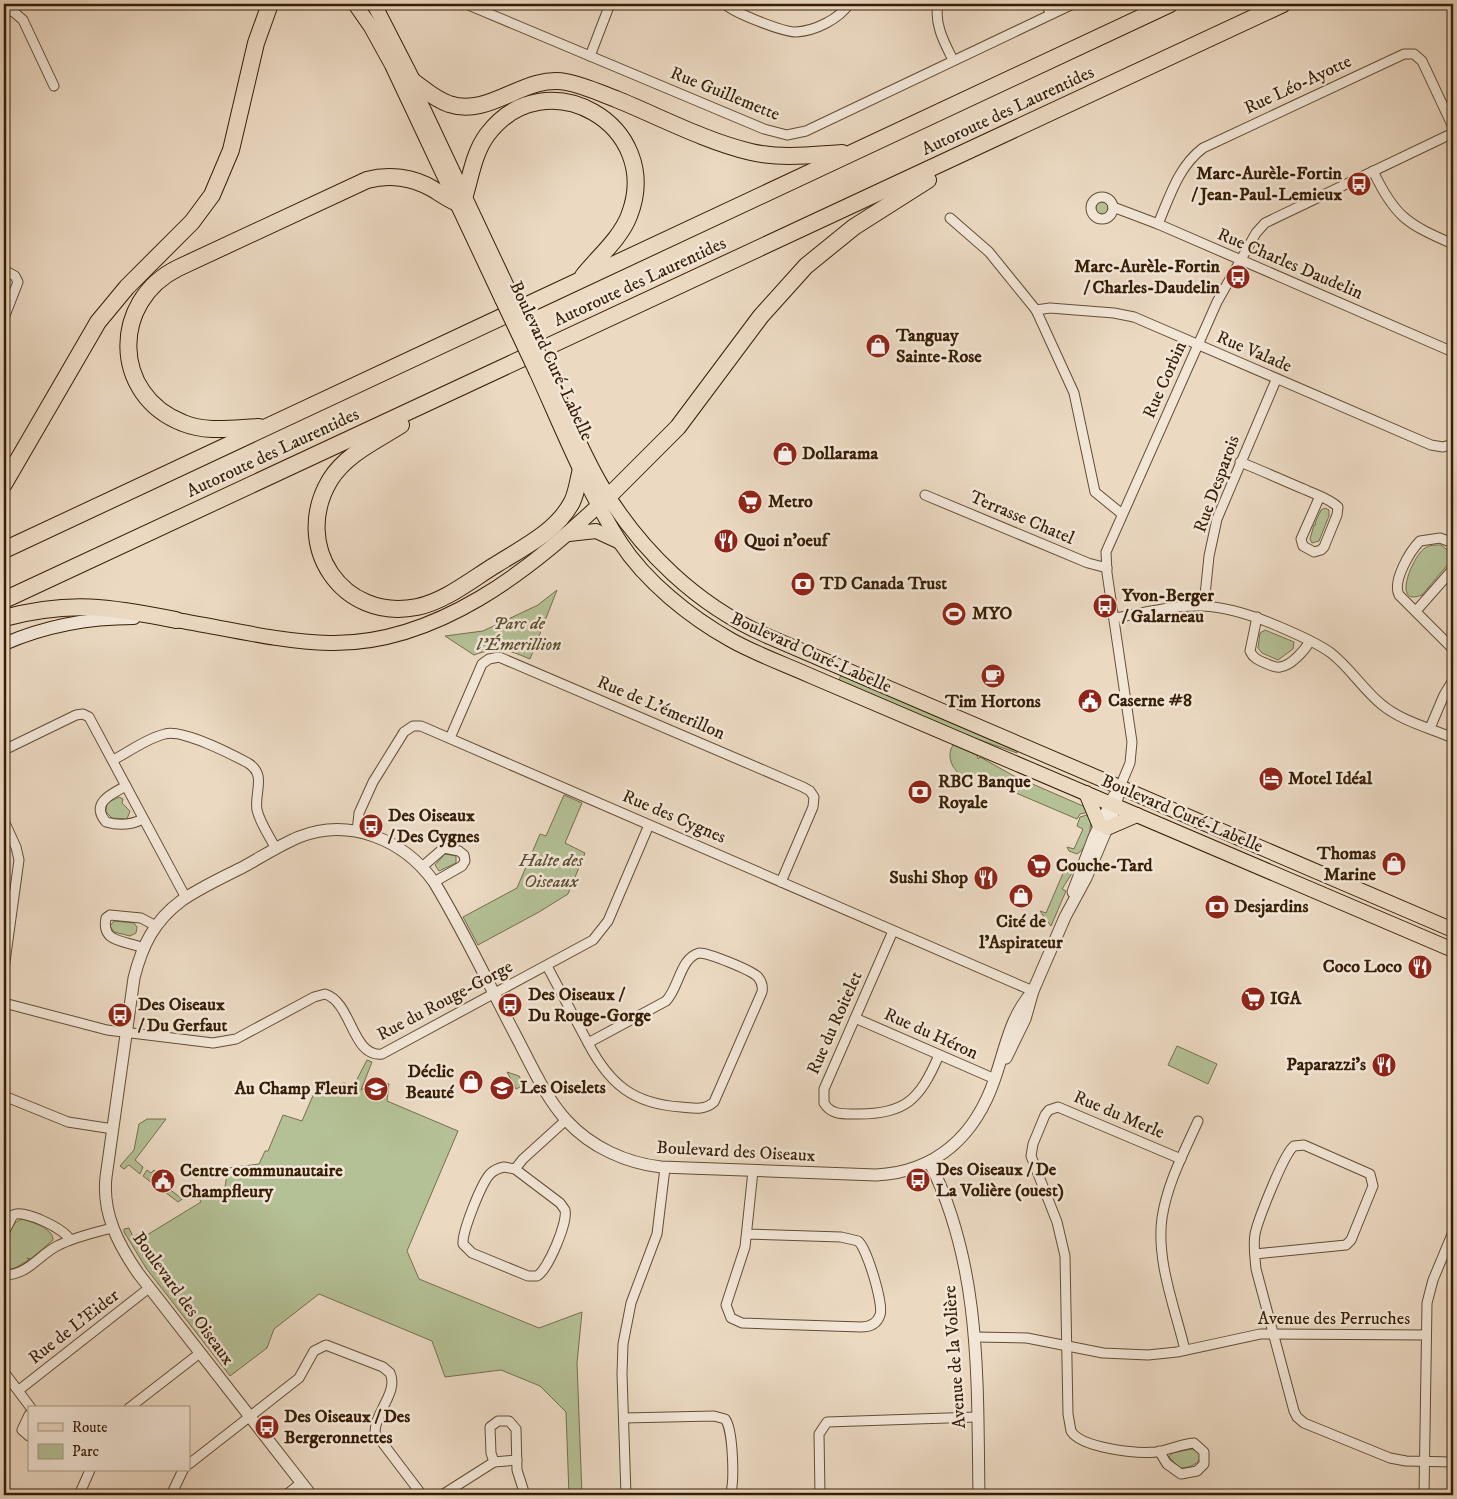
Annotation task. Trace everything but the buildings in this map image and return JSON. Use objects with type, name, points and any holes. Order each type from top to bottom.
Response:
[{"type":"highway","points":[[4,484],[98,322],[127,287],[192,222],[212,195],[231,150],[256,43],[270,4]]},
{"type":"highway","name":"Autoroute des Laurentides","points":[[4,550],[1170,4]]},
{"type":"highway","name":"Autoroute des Laurentides","points":[[9,598],[1283,4]]},
{"type":"highway","points":[[414,82],[444,102],[464,107],[486,103],[534,83],[563,81],[589,88],[710,138],[752,152],[789,156],[854,152]]},
{"type":"highway","points":[[269,427],[220,429],[195,427],[171,418],[147,398],[134,374],[128,343],[132,318],[149,289],[162,277],[336,194],[373,179],[398,177],[418,182],[461,199],[481,146],[494,127],[514,112],[533,104],[556,101],[580,106],[603,118],[616,130],[628,148],[635,173],[635,193],[623,227],[579,281]]},
{"type":"highway","points":[[604,501],[688,415],[761,316],[806,266],[854,227],[982,145]]},
{"type":"highway","points":[[465,386],[349,458],[326,487],[320,501],[316,519],[318,546],[327,570],[349,592],[373,605],[391,609],[416,608],[439,600],[553,527],[572,502],[581,469]]},
{"type":"highway","points":[[4,618],[33,611],[77,606],[112,607],[176,620]]},
{"type":"main road","name":"Boulevard Curé-Labelle","points":[[355,4],[385,51],[461,199]]},
{"type":"main road","name":"Boulevard Curé-Labelle","points":[[374,4],[414,82],[420,102],[461,199],[604,501],[620,542],[644,571],[673,599],[731,640],[1137,816],[1453,950]]},
{"type":"main road","name":"Boulevard Curé-Labelle","points":[[540,369],[581,469],[604,501],[665,567],[702,599],[730,617],[765,635],[1453,930]]},
{"type":"main road","points":[[4,644],[45,629],[88,621],[124,618],[176,620],[318,642],[349,643],[386,637],[425,624],[478,598],[522,572],[569,534],[604,501]]},
{"type":"main road","points":[[569,534],[596,531],[620,542]]},
{"type":"main road","points":[[1086,793],[1103,826],[1137,816]]},
{"type":"street","name":"Rue Guillemette","points":[[466,4],[772,132],[787,135],[806,131],[1073,4]]},
{"type":"street","points":[[590,56],[610,4]]},
{"type":"street","points":[[724,4],[741,15],[796,32],[831,20],[844,12],[849,4]]},
{"type":"street","points":[[938,4],[936,13],[938,26],[953,60]]},
{"type":"street","points":[[1046,4],[1051,14]]},
{"type":"street","points":[[4,8],[15,13],[23,20],[54,86]]},
{"type":"street","name":"Rue Léo-Ayotte","points":[[1158,224],[1179,175],[1188,162],[1203,148],[1404,54],[1414,54],[1422,61],[1453,127]]},
{"type":"street","name":"Rue Corbin","points":[[1120,787],[1130,763],[1132,742],[1115,618],[1106,568],[1107,548],[1217,302],[1256,233],[1268,220],[1453,133]]},
{"type":"street","points":[[1373,171],[1390,202],[1404,219],[1420,230],[1453,244]]},
{"type":"street","name":"Rue Charles Daudelin","points":[[1113,207],[1158,224],[1453,352]]},
{"type":"street","points":[[950,218],[997,261],[1036,310],[1074,393],[1095,492],[1122,514]]},
{"type":"street","points":[[4,270],[16,276],[18,282],[4,318]]},
{"type":"street","name":"Rue Valade","points":[[1036,310],[1053,308],[1123,314],[1431,445],[1443,447],[1453,444]]},
{"type":"street","name":"Rue Desparois","points":[[1204,605],[1215,526],[1240,462],[1276,380]]},
{"type":"street","points":[[1240,462],[1320,496],[1336,504],[1339,511],[1324,547],[1314,552],[1303,546],[1301,542],[1320,496]]},
{"type":"street","name":"Terrasse Chatel","points":[[925,495],[1096,566],[1106,568]]},
{"type":"street","points":[[1453,543],[1444,538],[1420,541],[1413,550],[1396,589],[1399,595],[1453,648]]},
{"type":"street","points":[[1416,611],[1453,569]]},
{"type":"street","points":[[1115,618],[1167,607],[1204,605],[1257,617],[1328,651],[1346,666],[1389,710],[1453,738]]},
{"type":"street","points":[[1257,617],[1250,651],[1252,656],[1261,661],[1276,667],[1283,667],[1302,652],[1310,641]]},
{"type":"street","name":"Rue de L'émerillon","points":[[450,738],[482,664],[491,658],[500,657],[776,775],[808,789],[814,800],[813,808],[781,882]]},
{"type":"street","points":[[1430,728],[1444,695],[1453,680]]},
{"type":"street","points":[[4,750],[71,717],[83,714],[92,720],[186,898]]},
{"type":"street","name":"Rue des Cygnes","points":[[357,832],[359,813],[371,785],[406,730],[413,726],[420,726],[1033,991]]},
{"type":"street","points":[[113,760],[159,735],[170,733],[189,738],[248,763],[259,776],[257,810],[276,849]]},
{"type":"street","points":[[126,786],[103,799],[100,805],[101,815],[106,822],[114,824],[132,824],[143,819]]},
{"type":"street","name":"Boulevard des Oiseaux","points":[[311,1495],[149,1288],[125,1253],[112,1228],[105,1186],[134,978],[143,948],[156,926],[167,913],[186,898],[299,837],[341,830],[378,837],[395,845],[422,867],[434,882],[543,1087],[566,1120],[589,1139],[612,1153],[636,1162],[666,1168],[882,1175],[903,1172],[930,1163],[948,1150],[967,1131],[982,1108],[1029,1008],[1033,991],[1069,908],[1078,874],[1103,826],[1120,787]]},
{"type":"street","points":[[4,821],[16,847],[19,860],[4,969]]},
{"type":"street","name":"Rue du Rouge-Gorge","points":[[127,1032],[197,1042],[224,1042],[236,1039],[314,997],[325,994],[340,1004],[363,1046],[371,1052],[380,1054],[588,944],[603,930],[649,824]]},
{"type":"street","points":[[422,867],[444,848],[464,855],[465,861],[462,866],[434,882]]},
{"type":"street","points":[[143,948],[108,936],[104,928],[106,918],[110,915],[132,916],[145,919],[156,926]]},
{"type":"street","name":"Rue du Roitelet","points":[[893,931],[823,1092],[826,1106],[834,1112],[879,1114],[902,1108],[924,1087],[939,1055]]},
{"type":"street","points":[[547,966],[588,1043],[612,1080],[636,1097],[666,1107],[706,1108],[714,1102],[761,995],[762,982],[753,974],[708,954],[696,953],[688,959],[674,991],[666,1001],[588,1043]]},
{"type":"street","points":[[4,1003],[107,1030],[127,1032]]},
{"type":"street","name":"Rue du Héron","points":[[855,1018],[995,1079]]},
{"type":"street","points":[[4,1096],[68,1122],[113,1129]]},
{"type":"street","name":"Rue du Merle","points":[[1158,1451],[1122,1450],[1096,1445],[1073,1435],[1068,1414],[1065,1256],[1057,1222],[1031,1156],[1033,1144],[1045,1115],[1056,1107],[1065,1109],[1181,1160]]},
{"type":"street","points":[[515,1169],[523,1159],[566,1120]]},
{"type":"street","points":[[1185,1350],[1164,1264],[1161,1234],[1165,1202],[1198,1120]]},
{"type":"street","points":[[1255,1254],[1346,1245],[1351,1240],[1373,1186],[1372,1176],[1366,1171],[1307,1147],[1294,1146],[1286,1156],[1260,1219],[1255,1237],[1255,1254],[1273,1333],[1294,1411],[1299,1420],[1390,1458],[1424,1462],[1453,1462]]},
{"type":"street","name":"Avenue de la Volière","points":[[930,1163],[950,1215],[964,1260],[972,1297],[975,1337],[979,1495]]},
{"type":"street","points":[[504,1167],[515,1169],[560,1203],[566,1213],[565,1224],[546,1267],[541,1274],[534,1277],[472,1253],[463,1244],[465,1229],[489,1176],[504,1167]]},
{"type":"street","points":[[626,1495],[622,1364],[624,1335],[632,1303],[657,1234],[666,1168]]},
{"type":"street","points":[[747,1234],[841,1237],[858,1241],[864,1248],[877,1293],[881,1311],[879,1318],[871,1326],[861,1327],[748,1323],[734,1320],[727,1312],[726,1305],[740,1265],[747,1234],[753,1171]]},
{"type":"street","points":[[4,1233],[13,1215],[22,1213],[62,1230],[70,1240]]},
{"type":"street","points":[[4,1275],[24,1271],[53,1248],[70,1240],[112,1228]]},
{"type":"street","points":[[1424,1495],[1426,1335],[1430,1290],[1453,1232]]},
{"type":"street","name":"Rue de L'Eider","points":[[19,1390],[149,1288]]},
{"type":"street","name":"Avenue des Perruches","points":[[975,1337],[1027,1338],[1125,1355],[1157,1355],[1250,1335],[1273,1333],[1426,1335]]},
{"type":"street","points":[[190,1463],[301,1376],[312,1353],[321,1346],[332,1347],[383,1367],[390,1373],[392,1381],[376,1423],[376,1436],[422,1495]]},
{"type":"street","points":[[133,1406],[200,1353]]},
{"type":"street","points":[[4,1372],[30,1406]]},
{"type":"street","points":[[624,1418],[714,1416],[724,1419],[730,1430],[732,1486],[730,1495]]},
{"type":"street","points":[[28,1417],[22,1428],[23,1432],[28,1435]]},
{"type":"street","points":[[820,1495],[819,1434],[827,1422],[977,1417]]},
{"type":"street","points":[[494,1462],[491,1453],[490,1431],[492,1424],[498,1420],[509,1421],[515,1427],[518,1472],[525,1495]]},
{"type":"street","points":[[1194,1443],[1204,1452],[1204,1464],[1199,1470],[1181,1474],[1167,1464],[1158,1451],[1194,1443]]},
{"type":"street","points":[[442,1495],[494,1462],[517,1460]]},
{"type":"street","points":[[79,1495],[89,1472]]},
{"type":"street","points":[[171,1495],[182,1472]]},
{"type":"street","points":[[286,1495],[301,1484]]},
{"type":"green space","points":[[1102,202],[1108,208],[1102,214],[1096,208]]},
{"type":"green space","points":[[1325,508],[1329,510],[1329,516],[1319,541],[1312,543],[1310,539],[1314,525],[1316,525],[1315,523],[1321,510]]},
{"type":"green space","points":[[1441,545],[1450,552],[1450,562],[1422,595],[1412,597],[1407,594],[1407,579],[1420,552],[1428,546]]},
{"type":"green space","name":"Parc de l'Émerillion","points":[[557,590],[530,659],[502,650],[490,650],[474,655],[445,636],[483,631],[538,605]]},
{"type":"green space","points":[[1265,630],[1294,642],[1293,649],[1278,660],[1262,653],[1258,648],[1260,633]]},
{"type":"green space","points":[[841,675],[1018,750],[1017,753],[960,733],[839,680]]},
{"type":"green space","points":[[953,745],[977,755],[978,759],[980,757],[1014,776],[1083,806],[1089,812],[1080,814],[1077,819],[969,773],[966,779],[958,773],[950,760]]},
{"type":"green space","name":"Halte des Oiseaux","points":[[564,795],[582,803],[565,843],[585,853],[568,894],[478,945],[463,917],[517,888],[540,834],[546,836]]},
{"type":"green space","points":[[119,797],[123,799],[122,803],[130,811],[127,819],[112,818],[106,812],[107,803]]},
{"type":"green space","points":[[1090,814],[1090,831],[1087,842],[1077,854],[1069,851],[1067,847],[1074,849],[1083,829],[1077,826],[1080,817]]},
{"type":"green space","points":[[445,854],[456,856],[456,863],[439,871],[435,865]]},
{"type":"green space","points":[[1065,860],[1071,863],[1074,870],[1062,889],[1066,891],[1051,926],[1040,911],[1046,913],[1067,864],[1061,861]]},
{"type":"green space","points":[[114,921],[134,923],[137,927],[136,933],[130,936],[114,932],[110,926]]},
{"type":"green space","points":[[1177,1046],[1217,1064],[1208,1084],[1168,1065]]},
{"type":"green space","points":[[367,1060],[372,1062],[361,1090],[366,1087],[379,1092],[383,1082],[389,1084],[387,1101],[458,1131],[407,1251],[419,1279],[539,1328],[582,1312],[577,1363],[582,1495],[569,1495],[566,1412],[540,1386],[501,1370],[445,1377],[432,1341],[319,1294],[274,1329],[267,1348],[230,1376],[146,1268],[124,1232],[124,1229],[129,1228],[133,1237],[138,1234],[142,1238],[201,1202],[198,1196],[225,1187],[228,1168],[259,1164],[265,1151],[268,1151],[283,1115],[302,1121],[318,1084],[321,1090],[344,1083],[353,1087]]},
{"type":"green space","points":[[507,1072],[519,1076],[524,1085],[516,1089]]},
{"type":"green space","points":[[147,1119],[166,1119],[135,1160],[143,1167],[140,1174],[129,1165],[124,1169],[120,1166],[134,1150],[139,1124]]},
{"type":"green space","points":[[147,1170],[151,1173],[154,1170],[159,1174],[156,1178],[161,1183],[157,1187],[143,1176]]},
{"type":"green space","points":[[164,1185],[181,1198],[193,1187],[194,1191],[178,1202],[165,1192]]},
{"type":"green space","points":[[22,1219],[46,1229],[50,1232],[53,1240],[31,1259],[27,1258],[29,1260],[13,1269],[5,1270],[3,1257],[8,1234],[16,1222]]},
{"type":"green space","points":[[1192,1449],[1200,1455],[1200,1458],[1195,1464],[1185,1468],[1180,1468],[1169,1457],[1172,1453]]},
{"type":"place","name":"Marc-Aurèle-Fortin / Jean-Paul-Lemieux","points":[[1359,184]]},
{"type":"place","name":"Marc-Aurèle-Fortin / Charles-Daudelin","points":[[1238,277]]},
{"type":"place","name":"Tanguay Sainte-Rose","points":[[878,346]]},
{"type":"place","name":"Dollarama","points":[[785,454]]},
{"type":"place","name":"Metro","points":[[750,502]]},
{"type":"place","name":"Quoi n'oeuf","points":[[726,541]]},
{"type":"place","name":"TD Canada Trust","points":[[803,584]]},
{"type":"place","name":"Yvon-Berger / Galarneau","points":[[1105,606]]},
{"type":"place","name":"MYO","points":[[954,614]]},
{"type":"place","name":"Tim Hortons","points":[[993,676]]},
{"type":"place","name":"Caserne #8","points":[[1090,701]]},
{"type":"place","name":"Motel Idéal","points":[[1271,779]]},
{"type":"place","name":"RBC Banque Royale","points":[[920,792]]},
{"type":"place","name":"Des Oiseaux / Des Cygnes","points":[[371,826]]},
{"type":"place","name":"Thomas Marine","points":[[1394,864]]},
{"type":"place","name":"Couche-Tard","points":[[1039,866]]},
{"type":"place","name":"Sushi Shop","points":[[986,878]]},
{"type":"place","name":"Cité de l'Aspirateur","points":[[1021,896]]},
{"type":"place","name":"Desjardins","points":[[1217,907]]},
{"type":"place","name":"Coco Loco","points":[[1420,967]]},
{"type":"place","name":"IGA","points":[[1253,999]]},
{"type":"place","name":"Des Oiseaux / Du Rouge-Gorge","points":[[510,1005]]},
{"type":"place","name":"Des Oiseaux / Du Gerfaut","points":[[120,1015]]},
{"type":"place","name":"Paparazzi's","points":[[1384,1065]]},
{"type":"place","name":"Déclic Beauté","points":[[471,1082]]},
{"type":"place","name":"Les Oiselets","points":[[502,1088]]},
{"type":"place","name":"Au Champ Fleuri","points":[[376,1089]]},
{"type":"place","name":"Des Oiseaux / De La Volière (ouest)","points":[[918,1180]]},
{"type":"place","name":"Centre communautaire Champfleury","points":[[163,1181]]},
{"type":"place","name":"Des Oiseaux / Des Bergeronnettes","points":[[267,1427]]}]
